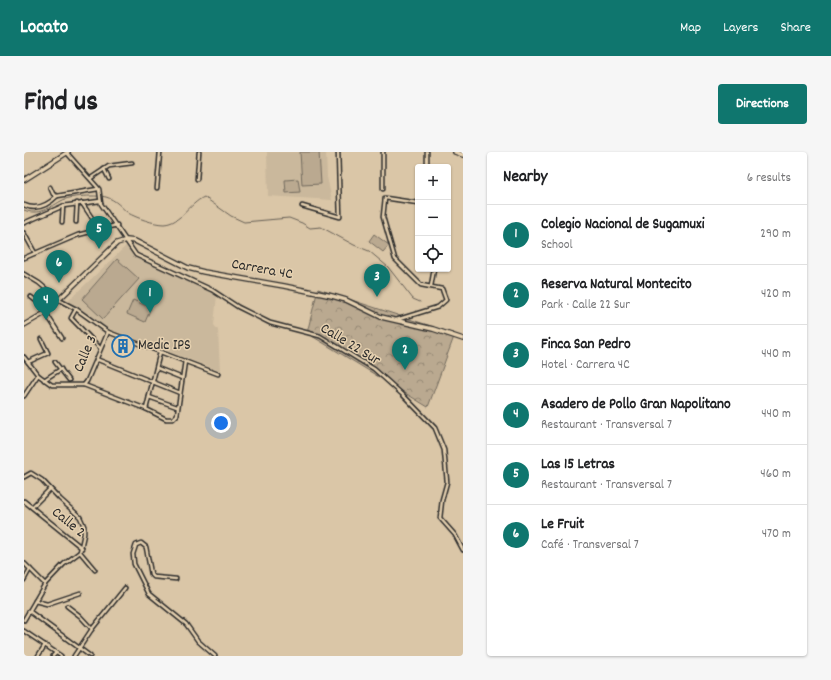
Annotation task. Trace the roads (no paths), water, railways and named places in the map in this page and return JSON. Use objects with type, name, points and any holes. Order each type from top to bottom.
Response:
[{"type":"main road","points":[[24,180],[67,152]]},
{"type":"main road","points":[[455,152],[463,155]]},
{"type":"main road","points":[[24,325],[45,313],[118,244],[127,240]]},
{"type":"main road","name":"Carrera 4C","points":[[127,240],[135,242],[188,268],[210,274],[284,286],[332,296],[346,300],[381,317],[463,339]]},
{"type":"street","points":[[24,223],[63,206],[100,199],[99,189],[67,152]]},
{"type":"street","points":[[157,188],[160,152]]},
{"type":"street","points":[[197,179],[199,152]]},
{"type":"street","points":[[302,206],[340,217],[338,152]]},
{"type":"street","points":[[383,152],[383,189]]},
{"type":"street","points":[[427,152],[427,164]]},
{"type":"street","points":[[91,178],[109,166],[132,163]]},
{"type":"street","points":[[104,169],[109,179]]},
{"type":"street","points":[[50,186],[53,194],[57,196]]},
{"type":"street","points":[[24,205],[41,207],[50,204],[57,196],[99,189]]},
{"type":"street","points":[[395,320],[444,304],[446,300],[442,288],[421,285],[395,259],[383,217],[385,198],[415,203]]},
{"type":"street","name":"Calle 22 Sur","points":[[100,199],[136,255],[212,290],[238,307],[270,323],[320,336],[374,369],[403,395],[435,428],[444,450],[447,482],[442,500],[440,518],[455,535],[463,550]]},
{"type":"street","points":[[76,222],[77,203]]},
{"type":"street","points":[[82,203],[94,221]]},
{"type":"street","points":[[62,222],[63,206]]},
{"type":"street","points":[[24,258],[78,235],[117,226]]},
{"type":"street","points":[[24,233],[34,253]]},
{"type":"street","points":[[431,286],[433,272]]},
{"type":"street","points":[[24,274],[39,282],[59,300],[76,309],[108,332],[218,374]]},
{"type":"street","points":[[31,297],[40,304],[62,338]]},
{"type":"street","points":[[76,309],[71,318],[100,348]]},
{"type":"street","name":"Calle 3","points":[[84,384],[88,381],[100,348],[108,332]]},
{"type":"street","points":[[28,362],[48,353],[40,339]]},
{"type":"street","points":[[146,409],[154,382],[160,352]]},
{"type":"street","points":[[24,357],[38,375],[56,386],[84,384],[146,409],[166,420],[173,419],[177,415],[185,361]]},
{"type":"street","points":[[96,359],[180,393]]},
{"type":"street","points":[[55,362],[69,380]]},
{"type":"street","points":[[157,368],[182,378]]},
{"type":"street","points":[[44,380],[61,369]]},
{"type":"street","points":[[24,396],[38,375]]},
{"type":"street","points":[[149,397],[177,407]]},
{"type":"street","name":"Calle 2","points":[[24,477],[31,473],[42,480],[82,521],[84,530],[82,548],[80,552],[64,564],[45,584],[24,620]]},
{"type":"street","points":[[32,507],[50,489]]},
{"type":"street","name":"Calle 2","points":[[24,501],[82,548]]},
{"type":"street","points":[[176,580],[154,578],[151,574],[146,547],[140,543],[136,545],[133,554],[134,564],[149,594],[186,624],[198,640],[215,656]]},
{"type":"street","points":[[80,552],[95,570]]},
{"type":"street","points":[[24,563],[45,584]]},
{"type":"street","points":[[24,580],[30,569]]},
{"type":"street","points":[[74,656],[92,629],[125,588]]},
{"type":"street","points":[[35,601],[47,604],[80,593]]},
{"type":"street","points":[[68,606],[92,629]]},
{"type":"street","points":[[29,611],[80,647],[90,656]]},
{"type":"street","points":[[24,631],[61,656]]},
{"type":"street","points":[[38,656],[46,645]]},
{"type":"street","points":[[53,656],[56,652]]},
{"type":"waterway","points":[[24,210],[29,212],[39,212],[71,198],[103,196],[113,200],[132,215],[151,222],[164,224],[170,223],[180,217],[204,197],[231,216],[244,222],[289,218],[310,228],[321,227],[354,245],[369,251],[388,267],[413,299],[420,302]]},
{"type":"place","name":"Las 15 Letras","points":[[99,249]]},
{"type":"place","name":"Le Fruit","points":[[59,283]]},
{"type":"place","name":"Finca San Pedro","points":[[377,297]]},
{"type":"place","name":"Colegio Nacional de Sugamuxi","points":[[150,313]]},
{"type":"place","name":"Asadero de Pollo Gran Napolitano","points":[[46,320]]},
{"type":"place","name":"Medic IPS","points":[[123,346]]},
{"type":"place","name":"Reserva Natural Montecito","points":[[405,370]]}]
